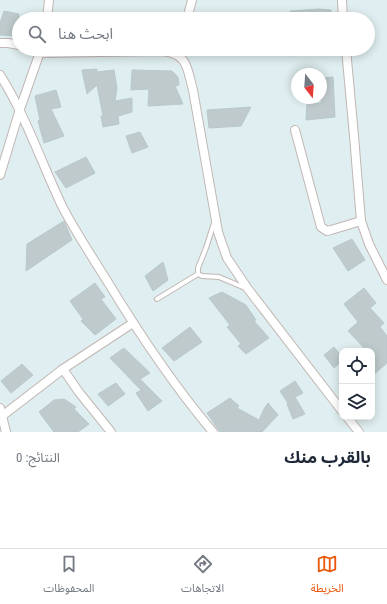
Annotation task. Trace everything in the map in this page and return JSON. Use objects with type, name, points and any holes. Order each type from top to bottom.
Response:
[{"type":"street","points":[[47,12],[49,0]]},
{"type":"street","points":[[189,12],[192,0]]},
{"type":"street","points":[[342,0],[343,12]]},
{"type":"street","points":[[0,43],[12,44]]},
{"type":"street","points":[[0,175],[3,151],[39,56]]},
{"type":"street","points":[[180,56],[187,68],[193,90],[216,218],[222,245],[227,258],[248,289],[339,407]]},
{"type":"street","points":[[347,56],[361,221],[369,244],[387,280]]},
{"type":"street","points":[[0,75],[20,109],[50,180],[72,225],[168,376],[213,432]]},
{"type":"street","points":[[295,130],[321,227],[327,231],[361,221]]},
{"type":"street","points":[[2,416],[63,370],[133,323]]},
{"type":"street","points":[[63,370],[78,392],[111,432]]},
{"type":"street","points":[[0,408],[6,432]]},
{"type":"street","points":[[349,420],[359,432]]},
{"type":"lane","points":[[198,274],[197,270],[210,238],[216,218]]},
{"type":"lane","points":[[198,274],[202,276],[219,277],[248,289]]},
{"type":"lane","points":[[157,299],[198,274]]},
{"type":"building","points":[[319,9],[331,10],[331,12],[290,12]]},
{"type":"building","points":[[4,11],[12,13],[12,36],[0,35],[0,23]]},
{"type":"building","points":[[97,69],[97,72],[114,70],[117,88],[115,101],[132,98],[132,112],[118,116],[119,124],[103,127],[101,116],[103,116],[97,85],[87,94],[82,70]]},
{"type":"building","points":[[132,70],[172,71],[178,77],[179,85],[175,86],[183,104],[148,106],[149,89],[131,90]]},
{"type":"building","points":[[333,77],[335,117],[306,120],[307,104],[327,104],[327,78]]},
{"type":"building","points":[[56,90],[61,107],[51,109],[64,136],[44,143],[38,121],[40,120],[35,96]]},
{"type":"building","points":[[251,107],[241,126],[209,128],[207,110]]},
{"type":"building","points":[[140,132],[148,147],[132,153],[126,136]]},
{"type":"building","points":[[86,157],[95,173],[66,188],[55,172]]},
{"type":"building","points":[[64,221],[72,240],[26,271],[27,244]]},
{"type":"building","points":[[352,239],[365,260],[348,271],[333,248]]},
{"type":"building","points":[[163,262],[168,280],[153,291],[145,276]]},
{"type":"building","points":[[95,283],[105,297],[101,299],[116,319],[95,335],[81,321],[83,319],[70,301]]},
{"type":"building","points":[[364,288],[376,303],[370,308],[384,323],[380,327],[387,336],[387,363],[375,373],[375,348],[364,348],[348,331],[358,322],[344,304]]},
{"type":"building","points":[[222,292],[246,305],[256,320],[254,321],[269,338],[246,354],[238,346],[241,344],[227,327],[230,325],[209,298]]},
{"type":"building","points":[[190,327],[202,342],[174,361],[162,348]]},
{"type":"building","points":[[334,347],[339,353],[339,364],[334,368],[324,355]]},
{"type":"building","points":[[124,348],[150,373],[140,379],[162,401],[148,411],[136,393],[141,390],[110,358]]},
{"type":"building","points":[[22,364],[33,375],[11,393],[1,381]]},
{"type":"building","points":[[295,381],[303,393],[295,397],[305,414],[293,419],[287,404],[288,403],[280,391]]},
{"type":"building","points":[[116,383],[125,394],[108,406],[98,394]]},
{"type":"building","points":[[230,398],[239,406],[237,408],[259,420],[268,403],[278,415],[262,432],[220,432],[207,413]]},
{"type":"building","points":[[64,399],[76,407],[74,409],[89,424],[78,432],[54,432],[39,412],[54,400]]}]
